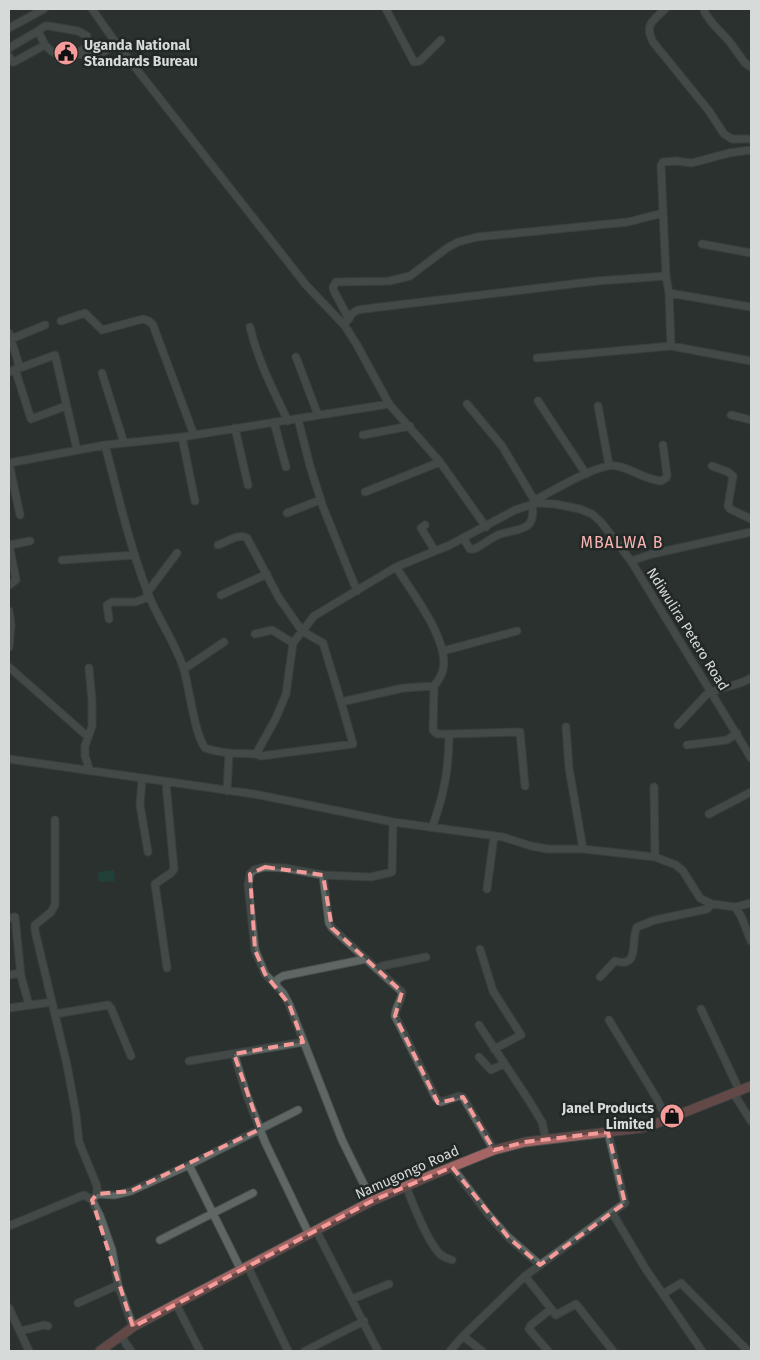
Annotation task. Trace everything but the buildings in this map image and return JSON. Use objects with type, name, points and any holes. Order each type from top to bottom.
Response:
[{"type":"main road","name":"Namugongo Road","points":[[100,1351],[134,1327],[372,1201],[452,1167],[494,1150],[525,1142],[641,1128],[667,1120],[751,1086]]},
{"type":"street","points":[[9,28],[44,9]]},
{"type":"street","points":[[92,9],[116,43],[306,285],[345,326],[358,345],[389,404],[440,462],[486,527]]},
{"type":"street","points":[[386,9],[414,62],[420,61],[441,40]]},
{"type":"street","points":[[665,9],[650,24],[648,28],[650,36],[709,111],[724,134],[732,138],[751,139]]},
{"type":"street","points":[[704,9],[713,24],[729,41],[744,63],[751,67]]},
{"type":"street","points":[[9,48],[45,26],[50,26],[78,31],[87,36],[88,42],[99,56]]},
{"type":"street","points":[[38,32],[45,45],[56,54],[67,56],[76,54],[99,56],[116,43]]},
{"type":"street","points":[[76,54],[88,45],[88,42]]},
{"type":"street","points":[[9,56],[12,62],[14,62],[45,45]]},
{"type":"street","points":[[671,346],[661,166],[663,162],[692,163],[751,150]]},
{"type":"street","points":[[349,319],[334,291],[333,287],[336,282],[389,281],[410,276],[447,248],[458,242],[476,237],[628,222],[663,214]]},
{"type":"street","points":[[702,244],[751,253]]},
{"type":"street","points":[[345,326],[351,313],[372,308],[597,281],[666,276]]},
{"type":"street","points":[[669,293],[751,307]]},
{"type":"street","points":[[61,321],[86,312],[102,330],[143,319],[149,321],[153,325],[194,435]]},
{"type":"street","points":[[45,326],[10,336],[15,369],[31,419],[66,406]]},
{"type":"street","points":[[250,327],[259,359],[288,421]]},
{"type":"street","points":[[537,358],[671,346],[751,361]]},
{"type":"street","points":[[15,369],[55,355],[77,450]]},
{"type":"street","points":[[296,357],[318,415]]},
{"type":"street","points":[[102,374],[124,443]]},
{"type":"street","points":[[538,401],[586,474]]},
{"type":"street","points":[[20,515],[9,463],[105,445],[182,437],[389,404]]},
{"type":"street","points":[[467,404],[499,441],[535,502]]},
{"type":"street","points":[[598,406],[609,465]]},
{"type":"street","points":[[731,415],[751,420]]},
{"type":"street","points":[[298,419],[320,500],[357,592]]},
{"type":"street","points":[[274,422],[286,467]]},
{"type":"street","points":[[364,435],[410,426]]},
{"type":"street","points":[[235,428],[248,485]]},
{"type":"street","points":[[182,437],[195,501]]},
{"type":"street","points":[[105,445],[127,529],[148,595],[184,669],[201,742],[205,748],[214,751],[262,756],[353,744],[322,644],[302,631],[279,598],[247,538],[239,536],[218,545]]},
{"type":"street","points":[[463,538],[470,549],[474,550],[495,536],[522,529],[531,522],[535,502],[586,474],[609,465],[619,466],[653,480],[661,481],[667,475],[663,446]]},
{"type":"street","points":[[365,492],[440,462]]},
{"type":"street","points":[[712,466],[733,476],[728,506],[730,509],[751,519]]},
{"type":"street","points":[[287,513],[320,500]]},
{"type":"street","name":"Ndiwulira Petero Road","points":[[293,643],[314,616],[396,567],[463,538],[515,510],[535,502],[571,507],[592,514],[601,522],[631,561],[751,758]]},
{"type":"street","points":[[425,525],[421,528],[435,551]]},
{"type":"street","points":[[631,561],[652,554],[751,532]]},
{"type":"street","points":[[9,585],[16,580],[9,544],[30,541]]},
{"type":"street","points":[[109,619],[107,605],[112,602],[135,602],[148,595],[177,554]]},
{"type":"street","points":[[62,560],[135,555]]},
{"type":"street","points":[[396,567],[423,608],[443,651],[444,668],[434,686],[433,730],[438,734],[520,732],[525,786]]},
{"type":"street","points":[[221,595],[267,574]]},
{"type":"street","points":[[9,611],[11,625],[9,647]]},
{"type":"street","points":[[254,634],[270,630],[276,631],[293,643],[286,694],[276,718],[256,754]]},
{"type":"street","points":[[443,651],[517,631]]},
{"type":"street","points":[[184,669],[224,642]]},
{"type":"street","points":[[9,667],[87,736]]},
{"type":"street","points":[[89,668],[92,726],[85,746],[90,771]]},
{"type":"street","points":[[678,725],[700,700],[711,691],[738,684],[751,678]]},
{"type":"street","points":[[341,702],[403,688],[434,686]]},
{"type":"street","points":[[566,727],[569,768],[583,849]]},
{"type":"street","points":[[687,745],[727,740],[737,733]]},
{"type":"street","points":[[432,828],[443,798],[447,775],[449,734]]},
{"type":"street","points":[[227,791],[229,753]]},
{"type":"street","points":[[9,759],[166,783],[254,794],[393,822],[494,836],[540,848],[583,849],[655,857],[683,871],[700,898],[712,904],[735,907],[751,902]]},
{"type":"street","points":[[142,779],[140,805],[148,852]]},
{"type":"street","points":[[166,783],[174,869],[171,874],[155,884],[167,968]]},
{"type":"street","points":[[654,787],[655,857]]},
{"type":"street","points":[[709,814],[751,792]]},
{"type":"street","points":[[55,820],[55,905],[51,912],[35,925],[35,931],[76,1114],[79,1142],[98,1186],[95,1197],[112,1250],[118,1285],[134,1327]]},
{"type":"street","points":[[372,1201],[342,1140],[289,1004],[283,993],[265,974],[255,950],[248,885],[250,874],[254,870],[265,867],[285,868],[324,875],[371,876],[392,872],[393,822]]},
{"type":"street","points":[[487,889],[494,836]]},
{"type":"street","points":[[324,875],[329,923],[332,928],[402,992],[402,997],[395,1010],[395,1016],[436,1098],[441,1102],[463,1096],[494,1150]]},
{"type":"street","points":[[600,978],[615,961],[628,962],[632,957],[637,927],[654,920],[708,909],[712,904]]},
{"type":"street","points":[[735,907],[742,916],[751,941]]},
{"type":"street","points":[[9,918],[15,917],[21,973],[29,1005]]},
{"type":"street","points":[[480,949],[493,992],[521,1035],[494,1049]]},
{"type":"street","points":[[377,969],[382,966],[426,957]]},
{"type":"street","points":[[275,985],[283,976],[366,959]]},
{"type":"street","points":[[9,975],[21,973]]},
{"type":"street","points":[[9,1008],[52,1002]]},
{"type":"street","points":[[55,1014],[108,1005],[132,1056]]},
{"type":"street","points":[[701,1009],[751,1121]]},
{"type":"street","points":[[609,1020],[657,1099],[667,1120]]},
{"type":"street","points":[[479,1025],[542,1122],[546,1140]]},
{"type":"street","points":[[189,1061],[303,1042]]},
{"type":"street","points":[[234,1054],[260,1129],[274,1162],[352,1299],[378,1351]]},
{"type":"street","points":[[478,1057],[491,1070],[504,1064]]},
{"type":"street","points":[[9,1226],[84,1195],[95,1197],[124,1194],[190,1165],[298,1110]]},
{"type":"street","points":[[450,1351],[525,1276],[613,1214],[625,1203],[608,1132]]},
{"type":"street","points":[[190,1165],[213,1214],[288,1351]]},
{"type":"street","points":[[452,1167],[508,1237],[540,1265]]},
{"type":"street","points":[[406,1186],[420,1220],[433,1243],[441,1255],[452,1260]]},
{"type":"street","points":[[160,1240],[253,1193]]},
{"type":"street","points":[[613,1214],[645,1268],[702,1351]]},
{"type":"street","points":[[525,1276],[556,1315],[576,1304],[612,1351]]},
{"type":"street","points":[[663,1294],[681,1283],[748,1351]]},
{"type":"street","points":[[352,1299],[389,1284]]},
{"type":"street","points":[[78,1303],[118,1285]]},
{"type":"street","points":[[176,1304],[200,1351]]},
{"type":"street","points":[[9,1308],[29,1351]]},
{"type":"street","points":[[548,1351],[529,1329],[531,1325],[551,1309]]},
{"type":"street","points":[[305,1351],[364,1321]]},
{"type":"street","points":[[20,1332],[44,1324],[48,1326]]},
{"type":"street","points":[[121,1336],[132,1351]]},
{"type":"street","points":[[463,1336],[482,1351]]},
{"type":"highlighted area","points":[[265,867],[323,875],[332,928],[402,992],[395,1016],[438,1103],[463,1097],[494,1150],[525,1142],[608,1132],[625,1203],[540,1265],[508,1237],[452,1167],[372,1201],[133,1327],[92,1200],[97,1194],[131,1191],[260,1129],[234,1054],[303,1042],[289,1004],[265,974],[255,950],[250,874]]},
{"type":"shaded area","points":[[114,870],[115,881],[99,882],[98,872]]},
{"type":"place","name":"Uganda National Standards Bureau","points":[[66,53]]},
{"type":"place","name":"Janel Products Limited","points":[[672,1116]]},
{"type":"district","name":"MBALWA B","points":[[622,542]]}]
